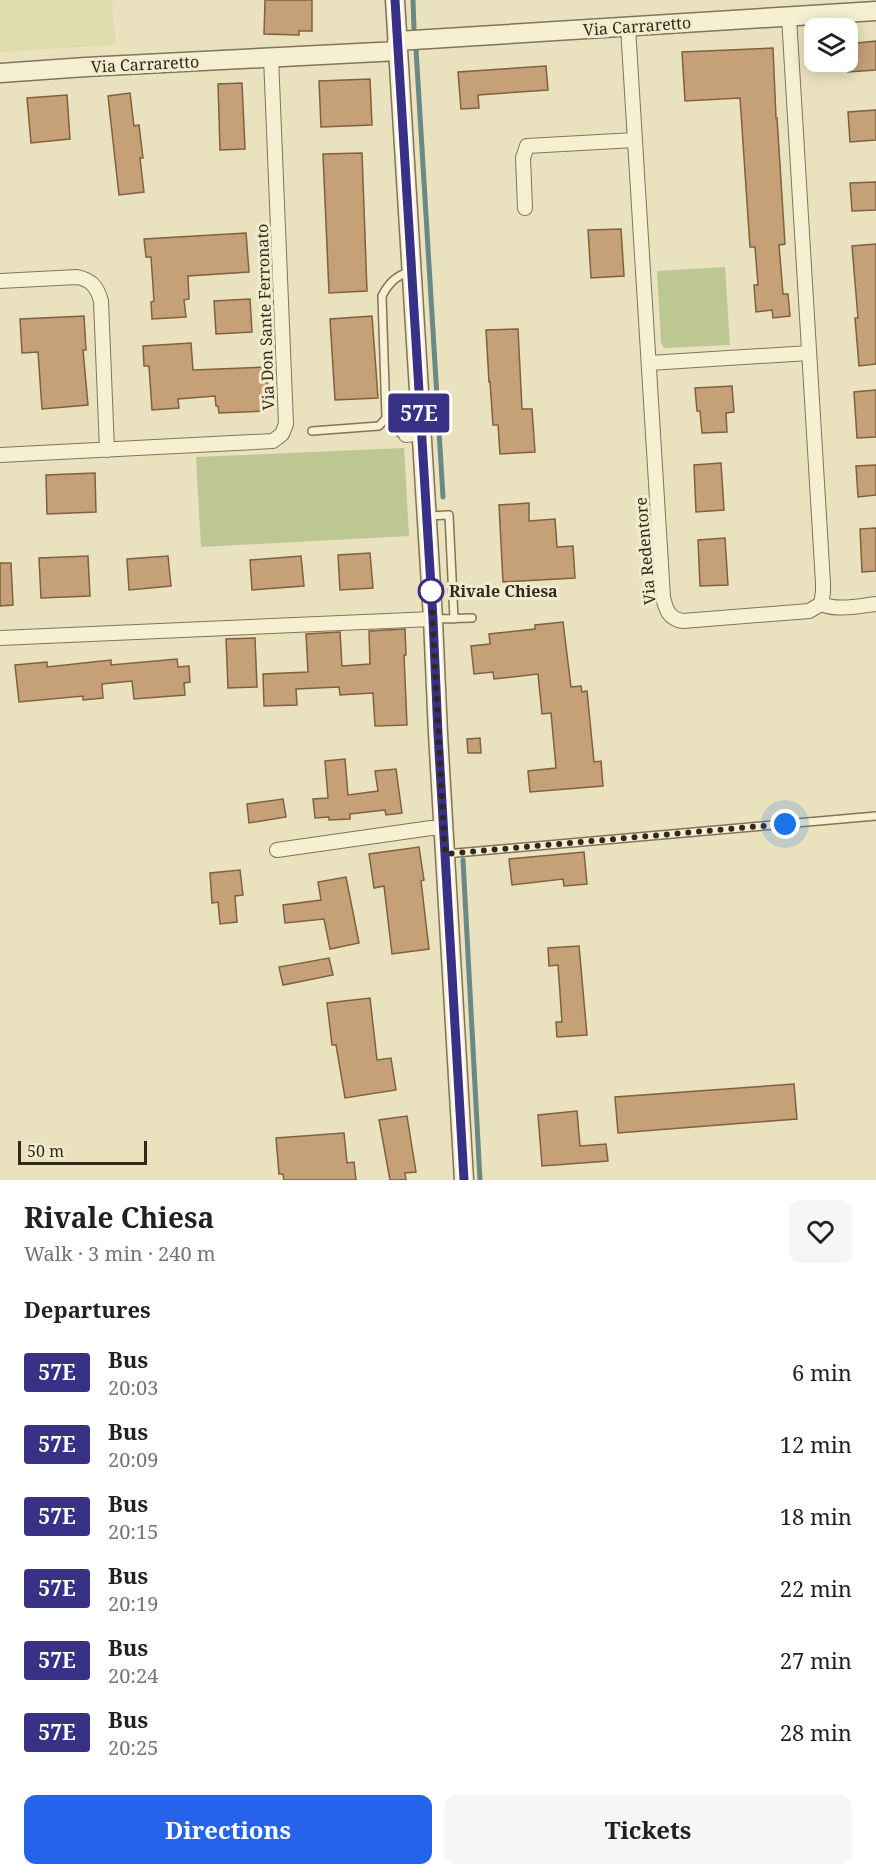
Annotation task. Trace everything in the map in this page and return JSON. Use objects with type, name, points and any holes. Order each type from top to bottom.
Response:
[{"type":"street","points":[[395,0],[411,272],[413,434],[426,516],[464,1180]]},
{"type":"street","name":"Via Carraretto","points":[[0,73],[272,57],[628,27],[876,11]]},
{"type":"street","points":[[789,17],[823,592],[821,604]]},
{"type":"street","name":"Via Redentore","points":[[628,27],[663,597],[668,615],[677,620],[690,621],[808,611],[821,604],[837,608],[876,604]]},
{"type":"street","name":"Via Don Sante Ferronato","points":[[0,455],[273,441],[282,434],[286,424],[272,57]]},
{"type":"street","points":[[525,208],[523,158],[527,146],[635,140]]},
{"type":"street","points":[[0,281],[77,277],[87,279],[98,291],[107,450]]},
{"type":"street","points":[[648,363],[809,353]]},
{"type":"street","points":[[0,638],[433,619]]},
{"type":"street","points":[[277,850],[444,828]]},
{"type":"lane","points":[[411,272],[404,273],[386,287],[382,296],[386,418],[400,433],[413,434]]},
{"type":"lane","points":[[312,431],[379,426],[386,418]]},
{"type":"lane","points":[[426,516],[449,515],[454,619]]},
{"type":"lane","points":[[433,619],[472,618]]},
{"type":"lane","points":[[445,854],[876,816]]},
{"type":"shaded area","points":[[0,0],[112,0],[116,45],[0,52]]},
{"type":"green space","points":[[725,267],[730,345],[664,348],[661,342],[657,271]]},
{"type":"green space","points":[[404,448],[409,536],[201,547],[196,457]]},
{"type":"building","points":[[265,0],[312,0],[312,31],[299,31],[299,35],[264,34]]},
{"type":"building","points":[[876,41],[876,70],[858,71],[858,43]]},
{"type":"building","points":[[773,48],[785,244],[779,245],[783,294],[788,294],[790,316],[773,318],[772,310],[756,312],[754,285],[758,285],[755,247],[750,247],[740,98],[685,101],[682,52]]},
{"type":"building","points":[[546,66],[548,90],[478,95],[479,108],[461,109],[458,72]]},
{"type":"building","points":[[370,79],[372,125],[321,127],[319,81]]},
{"type":"building","points":[[242,83],[245,149],[220,150],[218,84]]},
{"type":"building","points":[[130,93],[134,126],[139,125],[144,192],[119,195],[108,96]]},
{"type":"building","points":[[67,95],[70,139],[31,143],[27,98]]},
{"type":"building","points":[[876,110],[876,140],[850,142],[848,112]]},
{"type":"building","points":[[362,153],[367,291],[329,293],[323,154]]},
{"type":"building","points":[[876,182],[876,210],[852,211],[850,183]]},
{"type":"building","points":[[621,229],[624,276],[591,278],[588,230]]},
{"type":"building","points":[[246,233],[249,272],[188,276],[189,299],[184,300],[186,317],[152,319],[151,302],[154,301],[151,257],[146,257],[144,239]]},
{"type":"building","points":[[876,244],[876,364],[859,366],[852,246]]},
{"type":"building","points":[[250,299],[252,332],[216,334],[214,301]]},
{"type":"building","points":[[84,316],[86,350],[83,350],[88,405],[42,409],[38,352],[22,353],[20,319]]},
{"type":"building","points":[[372,316],[378,398],[335,400],[330,319]]},
{"type":"building","points":[[518,329],[522,409],[532,409],[535,452],[500,454],[498,425],[493,425],[486,330]]},
{"type":"building","points":[[191,343],[193,370],[267,367],[268,403],[265,403],[265,411],[219,413],[215,396],[178,399],[179,408],[152,410],[149,366],[144,366],[143,346]]},
{"type":"building","points":[[732,386],[734,412],[726,413],[727,432],[702,433],[695,388]]},
{"type":"building","points":[[876,390],[876,437],[857,438],[854,392]]},
{"type":"building","points":[[721,463],[724,510],[696,512],[694,465]]},
{"type":"building","points":[[876,465],[876,495],[858,497],[856,466]]},
{"type":"building","points":[[95,473],[96,512],[47,514],[46,475]]},
{"type":"building","points":[[529,503],[529,521],[555,519],[557,547],[573,546],[575,578],[503,582],[499,505]]},
{"type":"building","points":[[876,528],[876,571],[862,572],[860,529]]},
{"type":"building","points":[[725,538],[728,585],[700,586],[698,540]]},
{"type":"building","points":[[370,553],[373,588],[340,590],[338,555]]},
{"type":"building","points":[[88,556],[90,596],[41,598],[39,558]]},
{"type":"building","points":[[168,556],[171,586],[129,590],[127,559]]},
{"type":"building","points":[[301,556],[304,586],[252,590],[250,560]]},
{"type":"building","points":[[0,563],[11,563],[13,605],[0,606]]},
{"type":"building","points":[[563,622],[571,687],[581,686],[582,692],[587,691],[594,762],[601,761],[603,786],[530,792],[528,771],[556,768],[551,713],[542,714],[538,674],[494,679],[493,672],[474,674],[471,646],[490,644],[489,634],[535,629],[535,625]]},
{"type":"building","points":[[405,629],[407,725],[375,726],[373,693],[340,695],[339,687],[296,689],[297,705],[264,706],[263,674],[308,672],[306,634],[340,632],[342,666],[370,664],[369,631]]},
{"type":"building","points":[[255,638],[257,687],[228,688],[226,639]]},
{"type":"building","points":[[177,659],[178,667],[189,666],[190,682],[184,683],[185,695],[134,699],[132,681],[102,684],[103,698],[83,700],[83,696],[19,702],[15,665],[47,662],[47,667],[111,660],[111,665]]},
{"type":"building","points":[[480,738],[481,753],[468,753],[467,739]]},
{"type":"building","points":[[345,759],[348,795],[378,791],[375,771],[396,769],[402,813],[386,815],[385,810],[350,814],[350,819],[315,818],[313,799],[328,798],[325,761]]},
{"type":"building","points":[[283,799],[286,817],[249,823],[247,804]]},
{"type":"building","points":[[419,847],[429,949],[392,954],[384,886],[374,888],[369,854]]},
{"type":"building","points":[[584,852],[587,884],[564,886],[563,879],[512,885],[509,859]]},
{"type":"building","points":[[240,870],[243,895],[235,896],[237,922],[220,924],[218,902],[212,903],[210,873]]},
{"type":"building","points":[[346,877],[359,943],[330,949],[324,919],[285,923],[283,905],[321,900],[318,882]]},
{"type":"building","points":[[579,946],[587,1035],[557,1037],[556,1022],[562,1022],[558,965],[549,966],[548,948]]},
{"type":"building","points":[[329,958],[333,975],[283,985],[279,967]]},
{"type":"building","points":[[370,998],[377,1060],[391,1058],[396,1090],[345,1098],[336,1045],[332,1045],[327,1003]]},
{"type":"building","points":[[794,1084],[797,1119],[618,1133],[615,1097]]},
{"type":"building","points":[[577,1111],[580,1146],[606,1144],[608,1161],[542,1166],[538,1115]]},
{"type":"building","points":[[407,1116],[416,1172],[405,1173],[406,1180],[390,1180],[379,1120]]},
{"type":"building","points":[[344,1133],[347,1163],[354,1162],[356,1180],[284,1180],[283,1174],[279,1174],[276,1138]]},
{"type":"waterway","points":[[413,0],[414,29]]},
{"type":"waterway","points":[[416,49],[443,497]]},
{"type":"waterway","points":[[463,860],[480,1180]]},
{"type":"bus line","name":"57E","points":[[395,0],[433,619],[464,1180]]},
{"type":"place","name":"Rivale Chiesa","points":[[431,591]]},
{"type":"route","points":[[431,591],[445,854],[785,824]]}]
